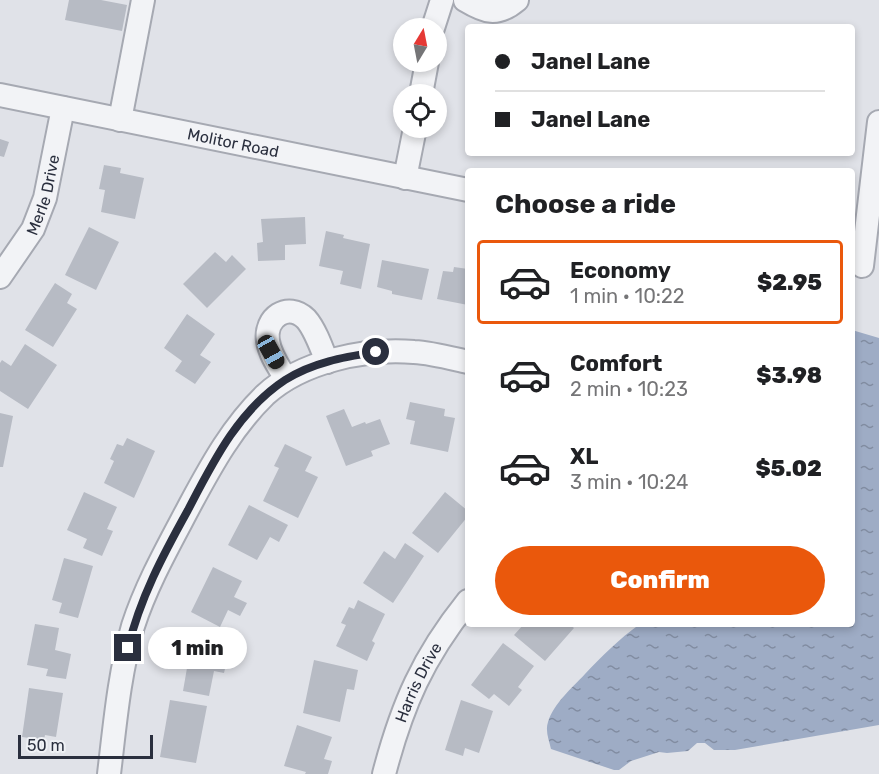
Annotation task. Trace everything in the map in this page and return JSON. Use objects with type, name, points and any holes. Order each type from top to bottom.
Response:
[{"type":"street","points":[[120,120],[143,0]]},
{"type":"street","points":[[436,18],[442,0]]},
{"type":"street","points":[[465,0],[480,9],[494,12],[506,9],[517,0]]},
{"type":"street","name":"Molitor Road","points":[[0,95],[465,189]]},
{"type":"street","name":"Merle Drive","points":[[1,274],[33,229],[40,212],[45,198],[63,108]]},
{"type":"street","points":[[864,266],[879,122]]},
{"type":"street","points":[[405,178],[413,138]]},
{"type":"street","points":[[286,380],[271,352],[268,341],[267,330],[277,315],[292,312],[301,315],[307,321],[327,362]]},
{"type":"street","points":[[109,774],[122,670],[133,626],[147,588],[218,453],[246,415],[267,394],[286,380],[327,362],[392,351],[429,353],[465,361]]},
{"type":"street","name":"Harris Drive","points":[[384,774],[397,728],[415,684],[441,637],[465,605]]},
{"type":"water","points":[[855,331],[879,338],[879,725],[735,750],[714,750],[705,743],[697,743],[688,751],[659,752],[631,761],[619,770],[551,749],[547,725],[559,702],[604,654],[636,627],[855,627]]},
{"type":"building","points":[[69,0],[101,0],[127,5],[122,31],[65,20]]},
{"type":"building","points":[[0,139],[9,142],[4,157],[0,156]]},
{"type":"building","points":[[104,165],[121,168],[120,173],[144,178],[135,219],[101,212],[105,190],[99,189]]},
{"type":"building","points":[[305,217],[306,244],[285,245],[285,260],[258,261],[257,243],[263,242],[261,219]]},
{"type":"building","points":[[89,227],[119,242],[96,290],[65,275]]},
{"type":"building","points":[[326,231],[344,235],[343,238],[370,244],[361,289],[340,284],[343,271],[319,266]]},
{"type":"building","points":[[215,252],[226,262],[232,255],[246,269],[207,308],[183,284]]},
{"type":"building","points":[[382,260],[429,269],[422,300],[392,294],[392,291],[377,287]]},
{"type":"building","points":[[454,267],[465,269],[465,304],[437,299],[443,271],[453,272]]},
{"type":"building","points":[[55,283],[72,294],[67,303],[77,309],[53,347],[25,330]]},
{"type":"building","points":[[187,314],[215,334],[200,355],[211,362],[195,384],[175,371],[182,361],[164,348]]},
{"type":"building","points":[[25,344],[57,365],[28,409],[0,391],[0,363],[2,360],[11,366]]},
{"type":"building","points":[[410,402],[445,409],[444,416],[455,418],[448,452],[410,444],[415,421],[406,419]]},
{"type":"building","points":[[344,409],[352,427],[380,419],[390,444],[371,451],[373,456],[346,466],[326,416]]},
{"type":"building","points":[[0,413],[13,416],[3,467],[0,467]]},
{"type":"building","points":[[127,438],[155,451],[134,498],[104,483],[114,461],[110,459],[117,444],[123,446]]},
{"type":"building","points":[[285,444],[312,457],[305,471],[318,477],[298,518],[263,501],[279,468],[274,466]]},
{"type":"building","points":[[84,492],[117,507],[107,529],[113,531],[102,556],[83,548],[87,539],[67,530]]},
{"type":"building","points":[[445,492],[465,509],[465,520],[438,553],[412,533]]},
{"type":"building","points":[[249,505],[288,525],[279,542],[270,537],[257,560],[228,545]]},
{"type":"building","points":[[405,543],[424,556],[393,603],[363,583],[384,551],[395,559]]},
{"type":"building","points":[[64,558],[93,566],[78,618],[59,613],[62,603],[52,600]]},
{"type":"building","points":[[213,567],[242,581],[234,597],[247,603],[240,616],[228,610],[220,627],[191,612]]},
{"type":"building","points":[[358,600],[385,614],[372,641],[375,643],[367,661],[336,646],[346,625],[341,623],[349,607],[354,609]]},
{"type":"building","points":[[35,624],[59,628],[55,650],[71,654],[66,679],[46,676],[48,669],[27,665]]},
{"type":"building","points":[[521,627],[574,628],[545,661],[514,635]]},
{"type":"building","points":[[503,643],[534,666],[518,687],[522,690],[509,706],[494,694],[489,699],[471,685]]},
{"type":"building","points":[[178,646],[228,656],[224,673],[214,671],[209,696],[183,691],[187,668],[175,665]]},
{"type":"building","points":[[314,660],[358,670],[354,690],[347,689],[340,722],[303,713]]},
{"type":"building","points":[[29,688],[63,693],[56,737],[45,735],[44,740],[22,737]]},
{"type":"building","points":[[170,700],[207,706],[196,763],[160,757]]},
{"type":"building","points":[[461,700],[493,711],[479,753],[465,748],[463,756],[445,750]]},
{"type":"building","points":[[297,725],[332,737],[324,759],[332,761],[328,774],[305,774],[306,772],[284,766]]},
{"type":"route","points":[[128,648],[133,626],[158,565],[218,453],[246,415],[267,394],[303,371],[345,357],[376,352]]}]
